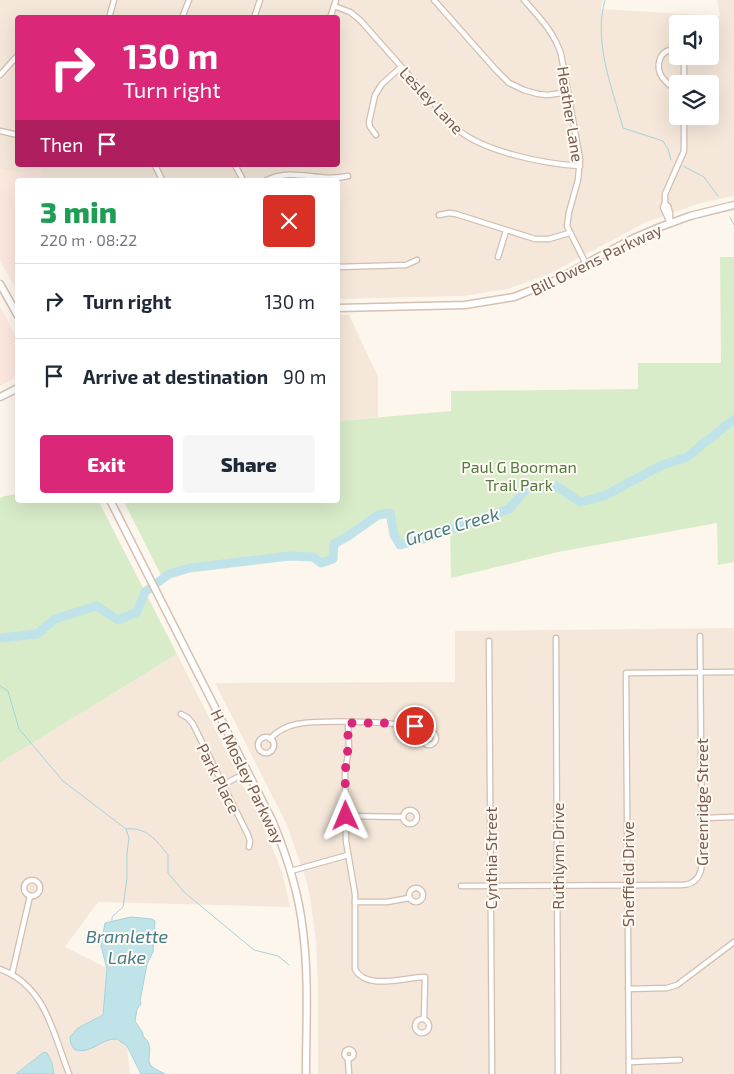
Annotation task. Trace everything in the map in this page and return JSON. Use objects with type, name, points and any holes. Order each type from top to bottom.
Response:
[{"type":"main road","name":"Bill Owens Parkway","points":[[340,308],[459,305],[490,302],[526,293],[554,281],[634,238],[670,223],[734,205]]},
{"type":"main road","points":[[0,284],[15,311]]},
{"type":"main road","points":[[0,397],[15,390]]},
{"type":"main road","name":"H G Mosley Parkway","points":[[112,503],[272,820],[291,871],[299,902],[304,940],[306,1074]]},
{"type":"street","points":[[110,15],[114,0]]},
{"type":"street","points":[[183,15],[189,0]]},
{"type":"street","points":[[255,15],[260,0]]},
{"type":"street","points":[[331,15],[336,0]]},
{"type":"street","points":[[434,0],[496,70],[510,83],[529,92],[543,95],[568,92]]},
{"type":"street","name":"Heather Lane","points":[[524,0],[547,26],[561,54],[578,140],[580,166],[568,218],[569,233]]},
{"type":"street","name":"Lesley Lane","points":[[334,6],[347,10],[357,17],[459,132],[469,139],[533,160],[580,166]]},
{"type":"street","points":[[669,50],[664,52],[660,57],[660,68],[663,78],[669,84]]},
{"type":"street","points":[[0,75],[15,59]]},
{"type":"street","points":[[376,135],[369,122],[375,95],[382,84],[401,67]]},
{"type":"street","points":[[670,223],[670,213],[668,206],[665,204],[666,192],[684,151],[684,125]]},
{"type":"street","points":[[0,131],[15,135]]},
{"type":"street","points":[[273,178],[285,174],[319,178]]},
{"type":"street","points":[[335,178],[348,176]]},
{"type":"street","points":[[439,215],[452,214],[538,240],[569,233],[586,264]]},
{"type":"street","points":[[498,257],[506,231]]},
{"type":"street","points":[[340,267],[406,265],[417,260]]},
{"type":"street","name":"Greenridge Street","points":[[461,886],[685,885],[696,880],[701,873],[702,865],[700,636]]},
{"type":"street","name":"Ruthlynn Drive","points":[[556,638],[558,1074]]},
{"type":"street","name":"Cynthia Street","points":[[489,641],[492,1074]]},
{"type":"street","points":[[701,672],[734,672]]},
{"type":"street","name":"Sheffield Drive","points":[[629,1074],[626,673],[701,672]]},
{"type":"street","name":"Park Place","points":[[181,714],[187,716],[191,722],[249,837],[249,847]]},
{"type":"street","points":[[270,739],[277,732],[296,724],[312,722],[399,723],[420,727],[426,732]]},
{"type":"street","points":[[348,723],[345,773],[346,816],[348,855],[354,884],[356,971],[362,978],[369,980],[397,981],[413,977],[424,977],[424,1019]]},
{"type":"street","points":[[222,785],[247,772]]},
{"type":"street","points":[[346,816],[403,816]]},
{"type":"street","points":[[702,818],[734,818]]},
{"type":"street","points":[[291,871],[348,855]]},
{"type":"street","points":[[12,974],[30,896]]},
{"type":"street","points":[[355,902],[387,902],[409,898]]},
{"type":"street","points":[[628,990],[667,988],[677,985],[734,942]]},
{"type":"street","points":[[0,969],[12,974],[28,985],[39,999],[69,1074]]},
{"type":"street","points":[[348,1059],[349,1074]]},
{"type":"street","points":[[629,1062],[680,1060]]},
{"type":"shaded area","points":[[0,0],[603,0],[601,9],[703,15],[669,15],[669,65],[719,65],[720,16],[717,0],[734,0],[734,196],[701,203],[646,222],[547,275],[508,289],[463,296],[340,299],[340,178],[41,178],[40,170],[16,173],[0,169]]},
{"type":"shaded area","points":[[0,169],[16,173],[40,170],[41,178],[15,178],[15,287],[0,261]]},
{"type":"shaded area","points":[[0,307],[15,334],[15,378],[0,386]]},
{"type":"shaded area","points":[[340,315],[349,315],[378,377],[378,417],[340,421]]},
{"type":"shaded area","points":[[734,628],[734,1074],[318,1074],[316,941],[306,879],[286,823],[215,683],[455,682],[455,631]]},
{"type":"shaded area","points":[[177,654],[263,824],[282,872],[290,907],[98,902],[65,947],[119,974],[130,1074],[0,1074],[0,763]]},
{"type":"green space","name":"Paul G Boorman Trail Park","points":[[720,257],[734,257],[734,562],[718,565],[717,523],[558,552],[451,578],[450,529],[400,545],[394,535],[389,513],[378,515],[334,544],[333,559],[321,563],[313,557],[289,556],[190,568],[169,574],[163,579],[125,503],[340,503],[340,421],[451,411],[451,391],[638,389],[638,363],[721,363]]},
{"type":"green space","points":[[15,494],[15,503],[100,503],[177,654],[0,763],[0,498]]},
{"type":"water","name":"Bramlette Lake","points":[[131,917],[155,921],[153,952],[147,964],[141,1004],[137,1009],[135,1021],[149,1045],[149,1062],[152,1067],[165,1074],[141,1074],[127,1046],[117,1039],[111,1039],[81,1051],[75,1050],[71,1044],[70,1037],[78,1028],[103,1015],[107,969],[101,946],[105,923]]},
{"type":"water","points":[[44,1052],[47,1053],[52,1063],[54,1074],[16,1074]]},
{"type":"waterway","points":[[605,0],[601,32],[605,64],[623,128],[663,141],[668,149],[671,160]]},
{"type":"waterway","points":[[683,166],[704,177],[718,196]]},
{"type":"waterway","points":[[730,217],[734,225]]},
{"type":"waterway","name":"Grace Creek","points":[[0,638],[37,634],[55,619],[96,606],[118,620],[137,612],[145,592],[169,574],[190,568],[289,556],[313,557],[321,563],[333,559],[334,544],[378,515],[390,513],[394,535],[400,545],[423,539],[509,509],[530,485],[538,489],[556,486],[580,502],[604,496],[662,465],[687,457],[734,419]]},
{"type":"waterway","points":[[0,686],[8,691],[19,729],[63,781],[126,829],[140,830],[150,836],[168,855],[168,873],[184,892],[254,950],[278,956],[289,965]]},
{"type":"waterway","points":[[112,922],[112,917],[123,907],[129,838],[126,829]]},
{"type":"route","points":[[346,816],[345,767],[348,748],[348,723],[399,723],[415,726]]}]
